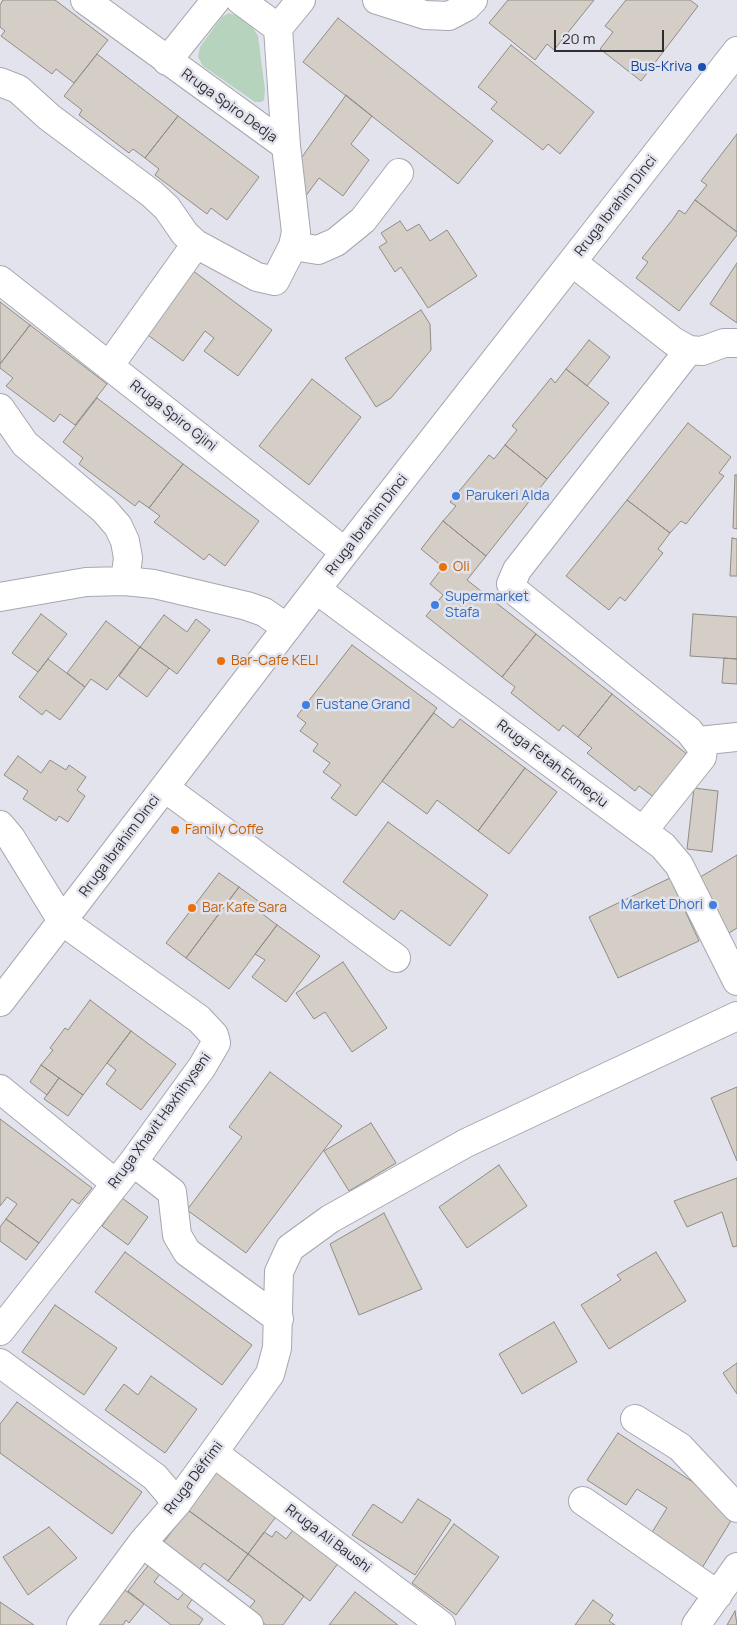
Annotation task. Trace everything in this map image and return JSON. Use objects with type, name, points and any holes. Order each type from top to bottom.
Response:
[{"type":"street","name":"Rruga Spiro Dedja","points":[[85,0],[286,146],[296,232],[293,246],[275,281],[258,277],[196,244]]},
{"type":"street","points":[[167,61],[216,0]]},
{"type":"street","points":[[240,0],[278,28]]},
{"type":"street","points":[[286,146],[278,28],[301,0]]},
{"type":"street","points":[[377,0],[425,15],[449,16],[466,7],[473,0]]},
{"type":"street","name":"Rruga Ibrahim Dinci","points":[[0,1002],[345,552],[737,51]]},
{"type":"street","points":[[0,82],[18,89],[49,117],[152,194],[167,208],[185,234],[196,244],[109,366]]},
{"type":"street","points":[[293,246],[318,250],[336,242],[363,220],[399,173]]},
{"type":"street","points":[[572,262],[673,341],[689,350],[702,351],[724,343],[737,343]]},
{"type":"street","name":"Rruga Spiro Gjini","points":[[0,280],[345,552]]},
{"type":"street","points":[[643,831],[702,757],[703,749],[698,741],[515,591],[511,584],[517,570],[689,350]]},
{"type":"street","points":[[4,421],[25,444],[104,510],[118,526],[125,541],[128,558],[125,581]]},
{"type":"street","points":[[0,598],[86,582],[125,581],[154,584],[247,606],[264,612],[287,628]]},
{"type":"street","name":"Rruga Fetah Ekmeçiu","points":[[317,590],[663,846],[678,865],[737,981]]},
{"type":"street","points":[[698,741],[737,737]]},
{"type":"street","points":[[164,788],[396,958]]},
{"type":"street","points":[[0,825],[11,838],[62,921]]},
{"type":"street","name":"Rruga Xhavit Haxhihyseni","points":[[0,1331],[133,1162],[202,1067],[216,1043],[214,1035],[199,1019],[62,921]]},
{"type":"street","name":"Rruga Dëfrimi","points":[[81,1625],[142,1544],[177,1503],[270,1374],[277,1348],[279,1272],[290,1248],[330,1219],[378,1190],[516,1118],[737,1016]]},
{"type":"street","points":[[0,1089],[115,1183]]},
{"type":"street","points":[[133,1162],[172,1192],[177,1235],[187,1252],[279,1319]]},
{"type":"street","points":[[0,1363],[155,1477],[171,1493],[177,1503]]},
{"type":"street","points":[[635,1419],[680,1446],[737,1508]]},
{"type":"street","name":"Rruga Ali Baushi","points":[[214,1453],[442,1625]]},
{"type":"street","points":[[583,1501],[718,1594]]},
{"type":"street","points":[[142,1544],[249,1625]]},
{"type":"street","points":[[696,1625],[737,1567]]},
{"type":"green space","points":[[229,13],[238,16],[253,28],[258,36],[265,90],[264,100],[261,102],[255,102],[203,66],[198,57],[200,47],[222,17]]},
{"type":"building","points":[[3,0],[55,0],[108,40],[74,83],[56,69],[52,74],[1,36],[5,31],[0,27],[0,5]]},
{"type":"building","points":[[508,0],[594,0],[554,50],[547,44],[535,60],[489,23]]},
{"type":"building","points":[[626,0],[690,0],[698,6],[641,81],[600,49],[613,32],[605,26]]},
{"type":"building","points":[[338,18],[493,141],[458,184],[303,62]]},
{"type":"building","points":[[511,45],[594,112],[560,154],[548,144],[543,150],[491,109],[497,102],[478,87]]},
{"type":"building","points":[[97,54],[178,116],[145,158],[133,149],[129,153],[79,115],[82,110],[64,96]]},
{"type":"building","points":[[346,95],[372,116],[351,144],[369,160],[343,196],[319,178],[305,197],[297,164]]},
{"type":"building","points":[[178,116],[259,177],[227,220],[211,208],[207,214],[155,175],[159,169],[145,158]]},
{"type":"building","points":[[737,134],[737,232],[695,200],[707,185],[701,181]]},
{"type":"building","points":[[695,200],[737,232],[737,235],[679,311],[636,278],[648,262],[642,258],[679,210],[685,214]]},
{"type":"building","points":[[400,221],[407,231],[419,224],[430,241],[447,230],[477,276],[428,308],[401,267],[395,272],[379,247],[387,242],[381,233]]},
{"type":"building","points":[[737,263],[737,323],[710,304]]},
{"type":"building","points":[[188,267],[272,330],[238,376],[204,351],[214,338],[205,331],[183,361],[141,330]]},
{"type":"building","points":[[0,302],[30,325],[0,364]]},
{"type":"building","points":[[421,310],[430,324],[431,350],[391,398],[376,407],[345,358]]},
{"type":"building","points":[[30,325],[107,384],[75,425],[60,414],[54,422],[6,386],[13,378],[0,368],[0,364]]},
{"type":"building","points":[[589,340],[610,357],[587,386],[566,369]]},
{"type":"building","points":[[566,369],[609,403],[547,479],[505,445],[517,430],[512,426],[551,378],[555,383]]},
{"type":"building","points":[[312,379],[361,417],[309,485],[259,446]]},
{"type":"building","points":[[97,398],[183,464],[149,508],[139,501],[135,506],[79,464],[83,458],[63,442]]},
{"type":"building","points":[[688,423],[731,457],[719,473],[724,476],[686,524],[681,521],[670,533],[627,500]]},
{"type":"building","points":[[505,445],[547,479],[486,556],[443,521],[456,506],[450,502],[489,455],[494,459]]},
{"type":"building","points":[[183,464],[259,521],[225,566],[209,554],[204,560],[154,522],[160,516],[149,508]]},
{"type":"building","points":[[735,475],[737,475],[737,529],[733,528]]},
{"type":"building","points":[[627,500],[670,533],[658,549],[663,553],[625,601],[620,597],[609,610],[566,576]]},
{"type":"building","points":[[443,521],[486,556],[467,580],[536,634],[502,677],[426,616],[443,595],[430,584],[443,567],[421,549]]},
{"type":"building","points":[[732,538],[737,539],[737,576],[730,576]]},
{"type":"building","points":[[41,614],[67,634],[38,672],[12,653]]},
{"type":"building","points":[[693,614],[737,617],[737,659],[690,656]]},
{"type":"building","points":[[164,615],[187,632],[196,619],[210,630],[177,674],[140,647]]},
{"type":"building","points":[[106,621],[140,647],[107,690],[91,679],[85,687],[67,673]]},
{"type":"building","points":[[536,634],[612,694],[578,737],[563,725],[559,731],[511,693],[515,687],[502,677]]},
{"type":"building","points":[[352,645],[437,708],[356,816],[331,798],[341,785],[323,772],[330,763],[313,751],[318,744],[300,731],[306,723],[297,716]]},
{"type":"building","points":[[140,647],[169,668],[147,697],[119,676]]},
{"type":"building","points":[[724,658],[737,659],[737,684],[722,683]]},
{"type":"building","points":[[48,659],[85,687],[60,720],[46,710],[42,715],[19,697]]},
{"type":"building","points":[[612,694],[688,755],[655,798],[639,786],[635,791],[587,753],[592,748],[578,737]]},
{"type":"building","points":[[434,713],[453,728],[460,719],[525,768],[478,831],[437,800],[427,814],[382,781]]},
{"type":"building","points":[[18,756],[41,773],[50,760],[66,770],[69,765],[86,777],[77,790],[85,796],[68,822],[59,816],[56,821],[23,799],[28,791],[4,775]]},
{"type":"building","points":[[525,768],[557,792],[509,854],[478,831]]},
{"type":"building","points":[[694,788],[718,791],[712,852],[687,849]]},
{"type":"building","points":[[388,822],[488,895],[450,946],[401,910],[394,920],[343,882]]},
{"type":"building","points":[[737,855],[737,928],[729,933],[697,879]]},
{"type":"building","points":[[219,873],[239,887],[186,958],[166,943]]},
{"type":"building","points":[[670,878],[699,941],[618,978],[589,917]]},
{"type":"building","points":[[239,887],[261,903],[256,909],[277,925],[229,989],[186,958]]},
{"type":"building","points":[[277,925],[320,956],[286,1002],[252,977],[265,960],[255,954]]},
{"type":"building","points":[[343,962],[387,1028],[352,1052],[325,1012],[314,1019],[296,993]]},
{"type":"building","points":[[90,1000],[131,1031],[83,1095],[41,1065],[53,1050],[50,1048],[65,1028],[68,1030]]},
{"type":"building","points":[[131,1031],[176,1064],[141,1110],[106,1084],[116,1070],[107,1063]]},
{"type":"building","points":[[41,1065],[59,1078],[47,1095],[30,1082]]},
{"type":"building","points":[[270,1072],[342,1126],[246,1253],[187,1210],[242,1137],[229,1127]]},
{"type":"building","points":[[59,1078],[83,1095],[68,1116],[44,1099]]},
{"type":"building","points":[[737,1087],[737,1161],[711,1098]]},
{"type":"building","points":[[0,1119],[92,1188],[79,1204],[72,1199],[39,1243],[6,1219],[17,1204],[7,1197],[0,1206]]},
{"type":"building","points":[[371,1123],[396,1163],[349,1191],[324,1151]]},
{"type":"building","points":[[499,1165],[527,1206],[467,1248],[439,1207]]},
{"type":"building","points":[[737,1178],[737,1246],[733,1247],[722,1212],[687,1227],[674,1201]]},
{"type":"building","points":[[122,1198],[148,1217],[128,1245],[102,1226]]},
{"type":"building","points":[[384,1213],[422,1289],[359,1315],[330,1244]]},
{"type":"building","points":[[6,1219],[39,1243],[26,1260],[0,1241],[0,1227]]},
{"type":"building","points":[[125,1252],[252,1345],[222,1385],[95,1292]]},
{"type":"building","points":[[656,1252],[686,1301],[609,1349],[581,1305],[621,1280],[617,1275]]},
{"type":"building","points":[[55,1305],[117,1348],[84,1395],[22,1352]]},
{"type":"building","points":[[554,1322],[577,1362],[522,1394],[499,1354]]},
{"type":"building","points":[[737,1363],[737,1394],[723,1373]]},
{"type":"building","points":[[151,1376],[197,1409],[165,1453],[105,1410],[124,1384],[138,1395]]},
{"type":"building","points":[[17,1402],[142,1492],[112,1534],[0,1453],[0,1424]]},
{"type":"building","points":[[618,1433],[737,1511],[702,1568],[651,1534],[667,1508],[637,1489],[626,1505],[587,1480]]},
{"type":"building","points":[[214,1461],[281,1510],[248,1554],[181,1505]]},
{"type":"building","points":[[418,1499],[451,1520],[415,1575],[352,1535],[373,1504],[402,1523]]},
{"type":"building","points":[[188,1510],[248,1554],[228,1581],[204,1563],[196,1574],[160,1547]]},
{"type":"building","points":[[300,1521],[345,1554],[310,1601],[248,1554],[264,1532],[272,1537],[276,1531],[286,1539]]},
{"type":"building","points":[[454,1524],[499,1557],[456,1615],[412,1583]]},
{"type":"building","points":[[49,1527],[77,1558],[28,1595],[3,1557]]},
{"type":"building","points":[[248,1554],[304,1596],[283,1625],[266,1625],[247,1611],[255,1601],[228,1581]]},
{"type":"building","points":[[151,1562],[163,1570],[154,1582],[178,1600],[187,1589],[195,1595],[187,1607],[203,1619],[199,1625],[171,1625],[128,1591]]},
{"type":"building","points":[[125,1590],[144,1604],[129,1623],[126,1620],[123,1625],[98,1625]]},
{"type":"building","points":[[355,1592],[398,1625],[329,1625]]},
{"type":"building","points":[[593,1600],[613,1615],[609,1621],[615,1625],[575,1625]]},
{"type":"building","points":[[0,1602],[34,1625],[0,1625]]},
{"type":"building","points":[[735,1611],[737,1625],[727,1625]]},
{"type":"place","name":"Bus-Kriva","points":[[702,67]]},
{"type":"place","name":"Parukeri Alda","points":[[456,496]]},
{"type":"place","name":"Oli","points":[[443,567]]},
{"type":"place","name":"Supermarket Stafa","points":[[435,605]]},
{"type":"place","name":"Bar-Cafe KELI","points":[[221,661]]},
{"type":"place","name":"Fustane Grand","points":[[306,705]]},
{"type":"place","name":"Family Coffe","points":[[175,830]]},
{"type":"place","name":"Market Dhori","points":[[713,905]]},
{"type":"place","name":"Bar Kafe Sara","points":[[192,908]]}]
